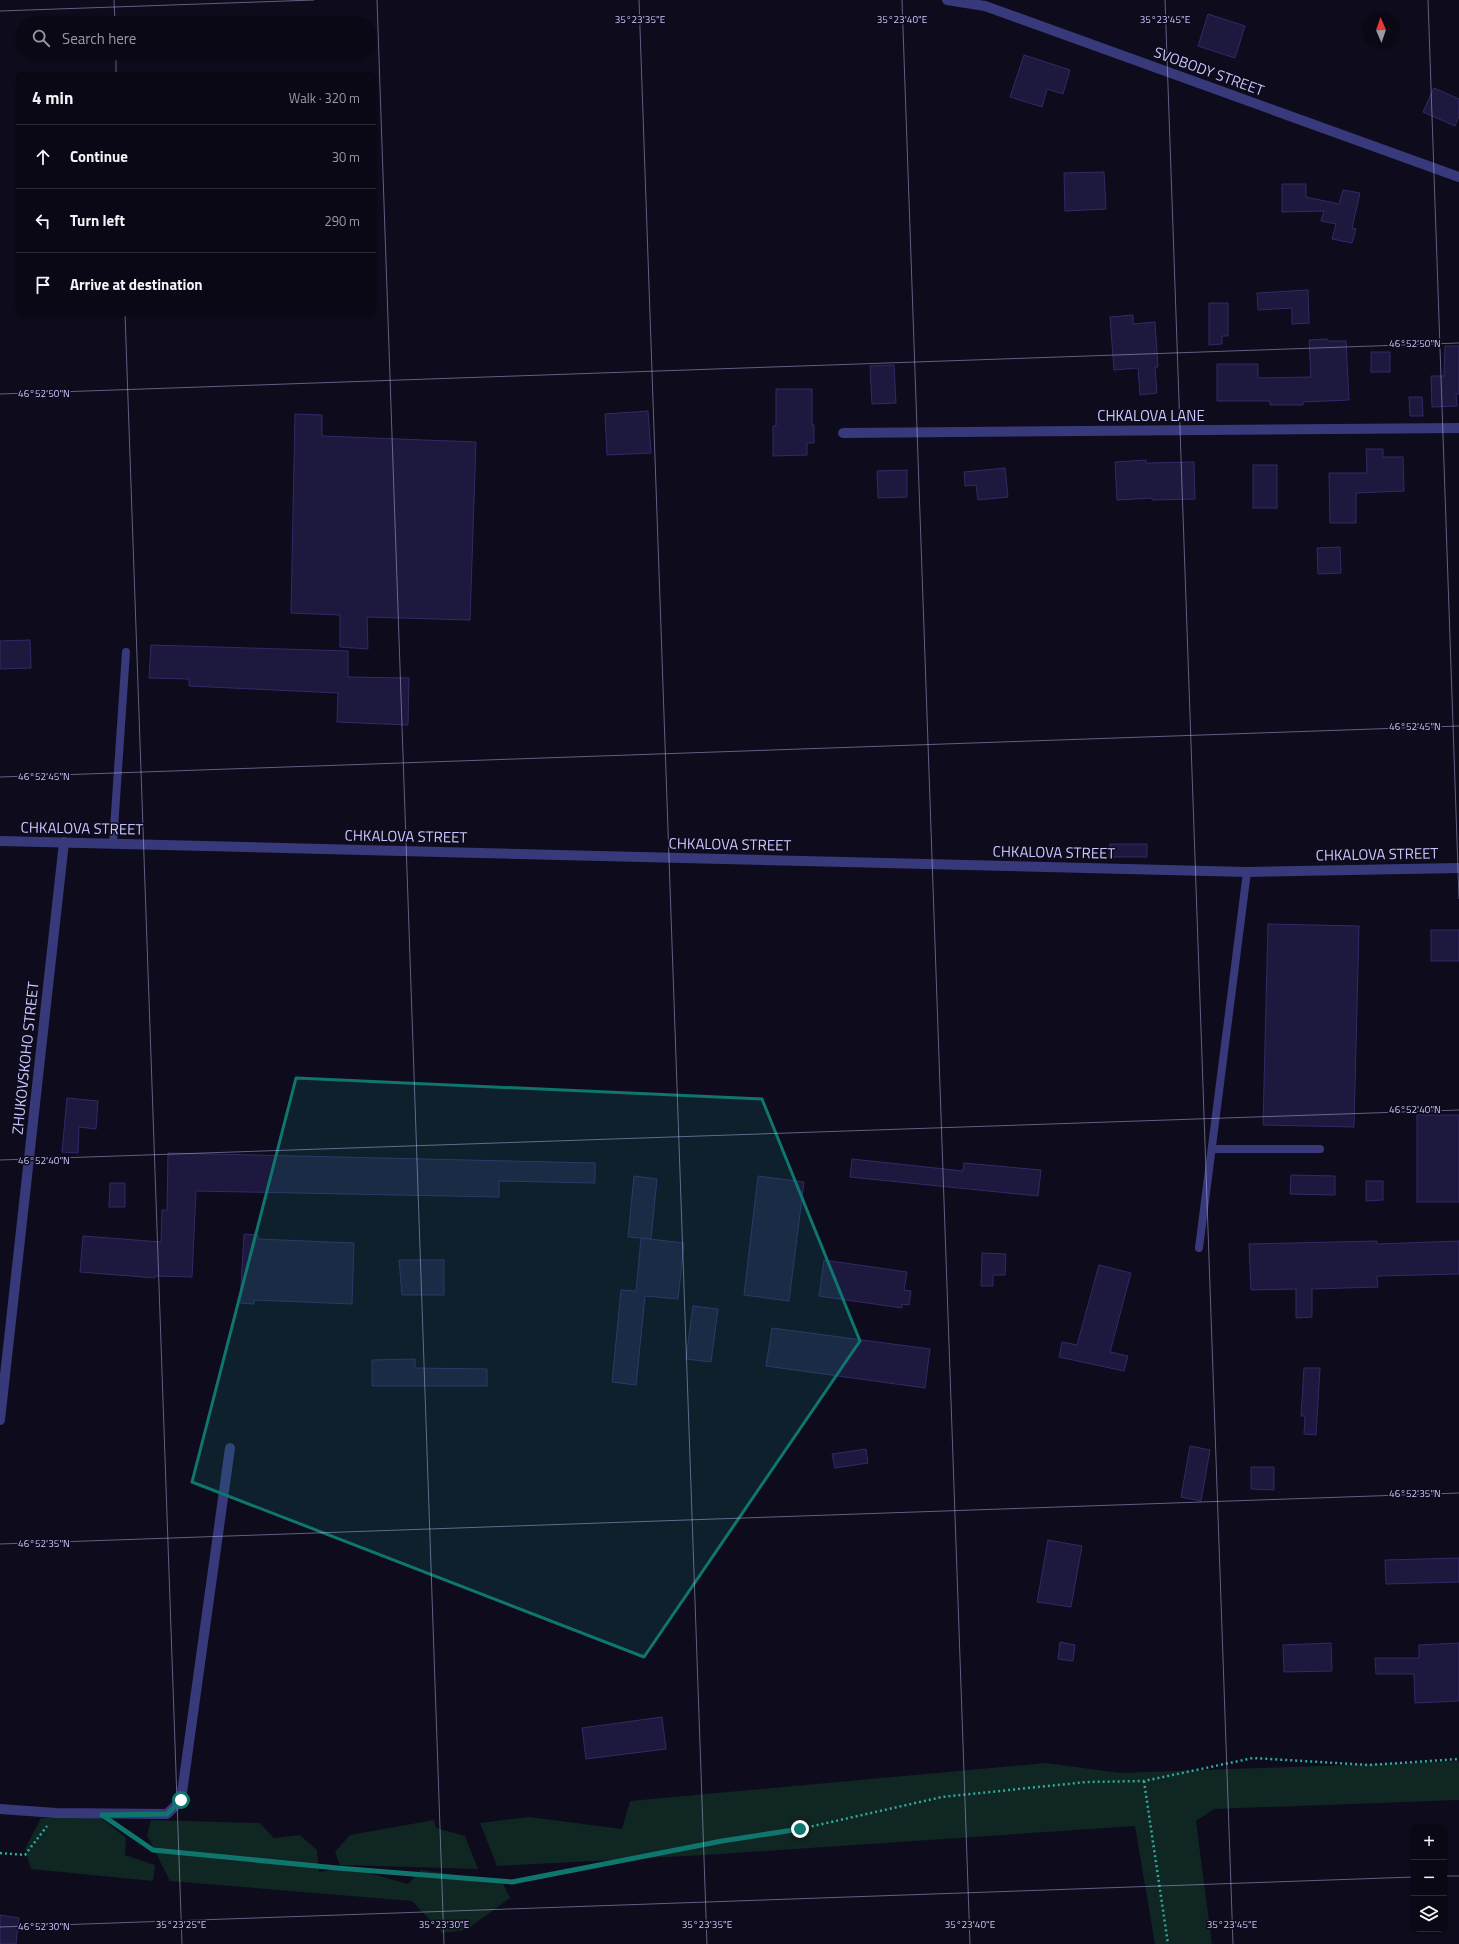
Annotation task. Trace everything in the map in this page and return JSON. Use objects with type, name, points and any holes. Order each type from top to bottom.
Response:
[{"type":"street","name":"SVOBODY STREET","points":[[947,0],[985,6],[1459,177]]},
{"type":"street","name":"CHKALOVA LANE","points":[[843,433],[1459,428]]},
{"type":"street","name":"CHKALOVA STREET","points":[[0,841],[1246,872],[1459,868]]},
{"type":"street","name":"ZHUKOVSKOHO STREET","points":[[0,1420],[64,842]]},
{"type":"street","points":[[0,1809],[102,1815],[167,1814],[181,1800],[230,1448]]},
{"type":"lane","points":[[112,843],[126,652]]},
{"type":"lane","points":[[1199,1248],[1246,872]]},
{"type":"lane","points":[[1212,1149],[1320,1149]]},
{"type":"path","points":[[102,1815],[153,1850],[337,1868],[512,1882],[722,1841],[800,1829],[942,1797],[1086,1782],[1144,1781],[1253,1758],[1369,1764],[1459,1759]]},
{"type":"path","points":[[1144,1781],[1168,1944]]},
{"type":"path","points":[[0,1853],[25,1855],[56,1813]]},
{"type":"highlighted area","points":[[296,1078],[762,1099],[860,1341],[644,1657],[192,1482]]},
{"type":"green space","points":[[1459,1761],[1459,1800],[1214,1809],[1196,1821],[1212,1944],[1155,1944],[1135,1826],[705,1855],[497,1866],[480,1823],[529,1817],[622,1829],[630,1801],[1046,1763],[1120,1773]]},
{"type":"green space","points":[[41,1818],[101,1818],[126,1838],[125,1855],[155,1865],[153,1881],[31,1869],[25,1849]]},
{"type":"green space","points":[[151,1820],[260,1823],[274,1838],[300,1835],[317,1850],[319,1872],[348,1867],[408,1884],[421,1870],[502,1881],[510,1898],[466,1930],[442,1933],[412,1901],[170,1881],[147,1835]]},
{"type":"green space","points":[[434,1820],[436,1828],[465,1836],[478,1869],[340,1865],[335,1852],[350,1835]]},
{"type":"building","points":[[1208,14],[1245,26],[1235,58],[1198,46]]},
{"type":"building","points":[[1024,55],[1070,70],[1063,94],[1047,89],[1042,107],[1010,97]]},
{"type":"building","points":[[1434,88],[1459,99],[1459,116],[1455,126],[1423,112]]},
{"type":"building","points":[[1104,172],[1106,209],[1065,211],[1064,173]]},
{"type":"building","points":[[1282,184],[1306,184],[1306,197],[1339,204],[1343,190],[1360,193],[1352,228],[1356,229],[1352,243],[1332,239],[1336,224],[1321,221],[1324,211],[1282,212]]},
{"type":"building","points":[[1308,290],[1309,323],[1292,324],[1292,308],[1258,310],[1257,293]]},
{"type":"building","points":[[1209,303],[1228,303],[1228,336],[1222,336],[1222,344],[1209,345]]},
{"type":"building","points":[[1133,315],[1133,324],[1155,322],[1158,367],[1155,367],[1157,393],[1140,395],[1138,368],[1114,370],[1110,317]]},
{"type":"building","points":[[1327,339],[1328,341],[1346,341],[1349,400],[1303,402],[1303,405],[1270,405],[1270,401],[1217,401],[1217,364],[1258,364],[1258,378],[1311,377],[1309,340]]},
{"type":"building","points":[[1445,346],[1459,346],[1459,394],[1456,394],[1457,406],[1432,407],[1431,376],[1444,376]]},
{"type":"building","points":[[1371,352],[1390,352],[1390,372],[1371,372]]},
{"type":"building","points":[[894,365],[896,403],[872,404],[870,366]]},
{"type":"building","points":[[776,389],[812,389],[812,425],[814,425],[814,443],[807,443],[807,455],[773,456],[773,426],[776,426]]},
{"type":"building","points":[[1409,397],[1422,397],[1423,416],[1410,416]]},
{"type":"building","points":[[648,411],[651,453],[607,455],[605,414]]},
{"type":"building","points":[[295,414],[322,415],[322,436],[476,442],[470,620],[367,617],[368,649],[340,647],[340,615],[291,613]]},
{"type":"building","points":[[1366,449],[1383,449],[1383,457],[1403,457],[1404,491],[1356,493],[1356,523],[1330,523],[1329,473],[1367,473]]},
{"type":"building","points":[[1146,460],[1146,463],[1194,462],[1195,499],[1152,500],[1152,498],[1117,500],[1115,462]]},
{"type":"building","points":[[1253,465],[1277,465],[1277,508],[1253,508]]},
{"type":"building","points":[[1005,468],[1008,497],[978,500],[976,485],[965,486],[964,472]]},
{"type":"building","points":[[907,470],[907,497],[878,498],[877,471]]},
{"type":"building","points":[[1340,547],[1341,573],[1318,574],[1317,548]]},
{"type":"building","points":[[30,640],[31,668],[0,669],[0,641]]},
{"type":"building","points":[[151,645],[348,651],[348,677],[409,678],[408,725],[337,722],[338,693],[189,686],[189,679],[149,678]]},
{"type":"building","points":[[1110,844],[1147,844],[1147,857],[1109,857]]},
{"type":"building","points":[[1268,924],[1359,926],[1354,1127],[1263,1125]]},
{"type":"building","points":[[1431,930],[1459,930],[1459,961],[1431,961]]},
{"type":"building","points":[[67,1098],[98,1101],[96,1129],[79,1127],[78,1153],[62,1152]]},
{"type":"building","points":[[1417,1115],[1459,1115],[1459,1202],[1417,1202]]},
{"type":"building","points":[[168,1153],[595,1163],[595,1183],[499,1181],[499,1197],[196,1191],[192,1277],[155,1276],[155,1278],[80,1272],[83,1236],[161,1242],[162,1210],[167,1210]]},
{"type":"building","points":[[852,1159],[963,1171],[964,1163],[1041,1170],[1038,1196],[850,1177]]},
{"type":"building","points":[[1291,1175],[1335,1176],[1335,1195],[1290,1194]]},
{"type":"building","points":[[634,1176],[657,1179],[651,1239],[628,1237]]},
{"type":"building","points":[[758,1176],[804,1182],[789,1301],[744,1295]]},
{"type":"building","points":[[1366,1181],[1383,1181],[1383,1200],[1366,1201]]},
{"type":"building","points":[[110,1183],[125,1183],[125,1207],[109,1207]]},
{"type":"building","points":[[244,1234],[258,1235],[258,1239],[354,1243],[352,1304],[254,1300],[254,1304],[240,1303]]},
{"type":"building","points":[[641,1238],[684,1243],[678,1299],[645,1296],[636,1385],[612,1382],[621,1290],[636,1291]]},
{"type":"building","points":[[1377,1241],[1377,1244],[1459,1241],[1459,1274],[1377,1276],[1378,1287],[1312,1289],[1312,1317],[1296,1318],[1296,1289],[1251,1290],[1249,1244]]},
{"type":"building","points":[[982,1253],[1006,1254],[1005,1275],[993,1275],[993,1286],[981,1286]]},
{"type":"building","points":[[399,1260],[444,1260],[444,1295],[402,1295]]},
{"type":"building","points":[[824,1260],[907,1272],[904,1290],[911,1291],[909,1305],[902,1304],[902,1308],[819,1296]]},
{"type":"building","points":[[1099,1265],[1131,1273],[1110,1352],[1128,1356],[1124,1371],[1059,1357],[1062,1342],[1077,1345]]},
{"type":"building","points":[[693,1306],[718,1309],[711,1362],[686,1359]]},
{"type":"building","points":[[772,1328],[930,1349],[925,1388],[766,1366]]},
{"type":"building","points":[[415,1359],[415,1368],[487,1369],[487,1386],[372,1386],[372,1360]]},
{"type":"building","points":[[1304,1368],[1320,1368],[1316,1435],[1304,1434],[1305,1416],[1301,1416]]},
{"type":"building","points":[[1190,1446],[1210,1450],[1201,1501],[1181,1497]]},
{"type":"building","points":[[866,1449],[868,1463],[835,1468],[832,1454]]},
{"type":"building","points":[[1251,1467],[1274,1467],[1274,1490],[1251,1489]]},
{"type":"building","points":[[1048,1540],[1082,1546],[1071,1607],[1037,1602]]},
{"type":"building","points":[[1459,1558],[1459,1582],[1386,1584],[1385,1560]]},
{"type":"building","points":[[1060,1642],[1075,1645],[1073,1661],[1058,1659]]},
{"type":"building","points":[[1331,1643],[1332,1671],[1284,1672],[1283,1645]]},
{"type":"building","points":[[1459,1643],[1459,1701],[1415,1703],[1414,1674],[1376,1674],[1375,1658],[1419,1658],[1419,1645]]},
{"type":"building","points":[[662,1717],[666,1749],[586,1759],[582,1728]]},
{"type":"building","points":[[0,1915],[19,1918],[16,1944],[0,1944]]},
{"type":"route","points":[[181,1800],[167,1814],[102,1815],[153,1850],[337,1868],[512,1882],[722,1841],[800,1829]]}]
